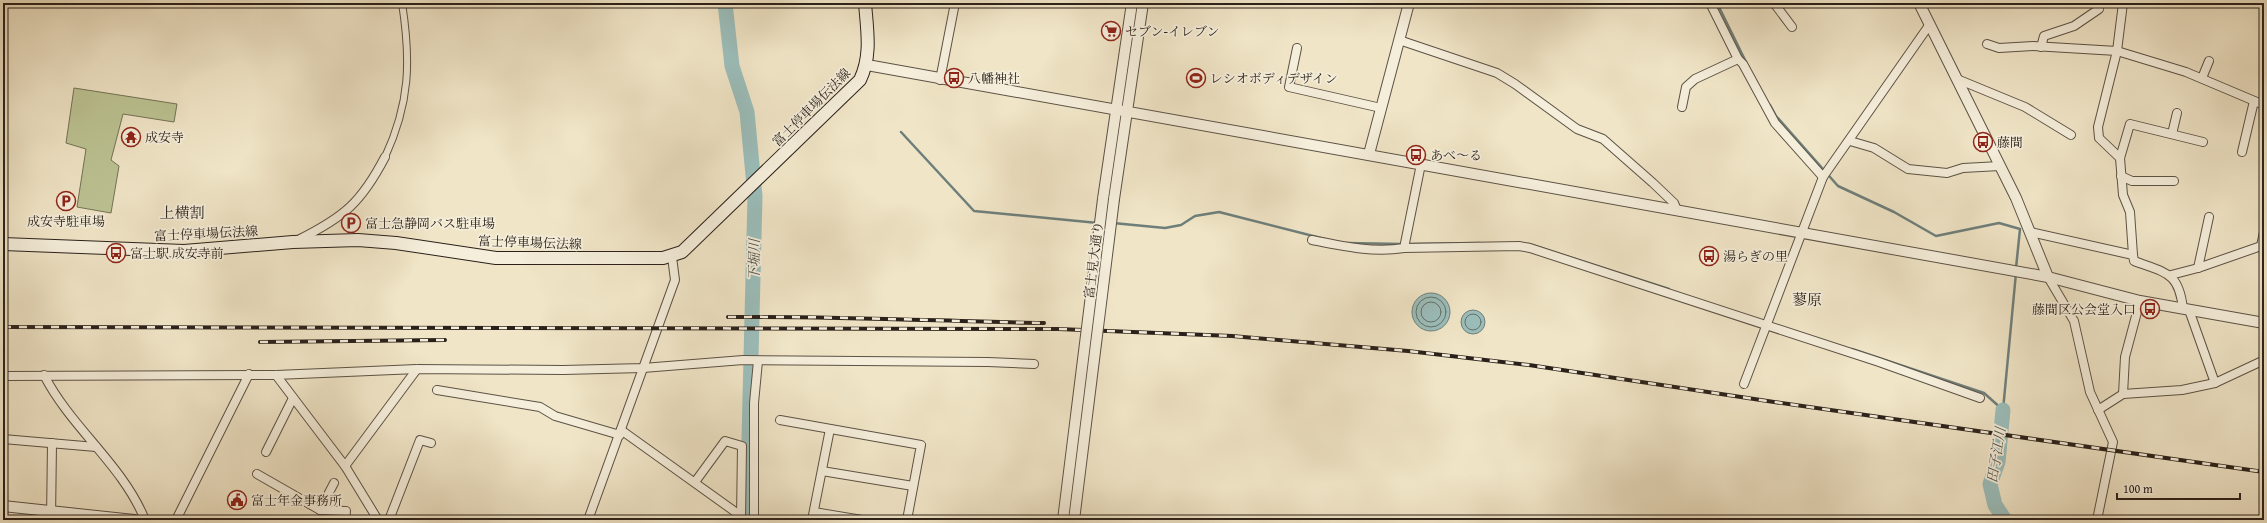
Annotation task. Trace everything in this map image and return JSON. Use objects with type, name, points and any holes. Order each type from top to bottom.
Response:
[{"type":"main road","name":"富士停車場伝法線","points":[[3,244],[184,251],[293,242],[365,241],[496,258],[672,257],[682,252],[860,80],[867,65],[868,46],[866,3]]},
{"type":"street","points":[[293,242],[345,214],[363,195],[385,157],[402,113],[407,89],[408,68],[402,3]]},
{"type":"street","points":[[940,80],[955,3]]},
{"type":"street","name":"富士見大通り","points":[[1063,520],[1103,199],[1132,3]]},
{"type":"street","name":"富士見大通り","points":[[1074,520],[1114,199],[1143,3]]},
{"type":"street","points":[[1369,154],[1409,3]]},
{"type":"street","points":[[1710,3],[1738,59],[1743,64],[1775,123],[1825,175]]},
{"type":"street","points":[[1774,3],[1792,27]]},
{"type":"street","points":[[1919,3],[2000,166],[2030,232],[2048,277],[2074,322],[2090,392],[2113,442],[2097,520]]},
{"type":"street","points":[[2120,158],[2099,138],[2098,127],[2117,52],[2123,3]]},
{"type":"street","points":[[2041,47],[2044,36],[2074,26],[2098,9]]},
{"type":"street","points":[[1744,384],[1825,175],[1930,24]]},
{"type":"street","points":[[1399,40],[1497,73],[1515,84],[1577,129],[1603,139],[1674,203],[1677,210]]},
{"type":"street","points":[[1987,44],[1999,48],[2041,47],[2117,52],[2202,78],[2264,105]]},
{"type":"street","points":[[1297,48],[1289,87],[1381,108]]},
{"type":"street","points":[[1682,107],[1686,87],[1695,79],[1738,59]]},
{"type":"street","points":[[2202,78],[2209,61]]},
{"type":"street","points":[[867,65],[940,80],[1369,154],[2048,277],[2140,301],[2264,323]]},
{"type":"street","points":[[1957,79],[2025,107],[2071,135]]},
{"type":"street","points":[[2242,152],[2254,101]]},
{"type":"street","points":[[2172,134],[2177,113]]},
{"type":"street","points":[[2203,142],[2130,124],[2120,158],[2123,195],[2130,212],[2134,261],[2171,275],[2198,268],[2262,246],[2264,232]]},
{"type":"street","points":[[1850,141],[1874,148],[1908,169],[1947,173],[1963,168],[2000,166]]},
{"type":"street","points":[[1404,248],[1421,164]]},
{"type":"street","points":[[2121,176],[2132,181],[2174,181]]},
{"type":"street","points":[[2198,268],[2209,217]]},
{"type":"street","points":[[2030,232],[2133,255]]},
{"type":"street","points":[[1312,240],[1351,248],[1390,250],[1404,248],[1514,246],[1530,248],[1980,398]]},
{"type":"street","points":[[588,520],[675,280],[672,257]]},
{"type":"street","points":[[2171,275],[2181,292],[2186,310],[2215,383]]},
{"type":"street","points":[[2123,394],[2125,357],[2140,301]]},
{"type":"street","points":[[3,376],[276,375],[416,369],[643,368],[743,360],[988,362],[1034,364]]},
{"type":"street","points":[[754,520],[754,403],[758,361]]},
{"type":"street","points":[[2098,410],[2123,394],[2182,390],[2215,383],[2260,362],[2264,365]]},
{"type":"street","points":[[345,466],[416,369]]},
{"type":"street","points":[[176,520],[249,374]]},
{"type":"street","points":[[44,375],[68,414],[96,447],[138,504],[145,520]]},
{"type":"street","points":[[276,375],[345,466],[378,520]]},
{"type":"street","points":[[437,390],[540,407],[555,416],[621,432],[695,482],[741,518]]},
{"type":"street","points":[[266,452],[293,398]]},
{"type":"street","points":[[780,420],[921,445],[907,520]]},
{"type":"street","points":[[830,429],[813,516],[862,520]]},
{"type":"street","points":[[3,439],[96,447]]},
{"type":"street","points":[[389,520],[420,440],[431,443]]},
{"type":"street","points":[[695,482],[725,441],[742,446],[741,518]]},
{"type":"street","points":[[51,515],[52,443]]},
{"type":"street","points":[[822,470],[913,486]]},
{"type":"street","points":[[257,474],[320,510],[346,511],[346,520]]},
{"type":"street","points":[[320,510],[334,483]]},
{"type":"street","points":[[3,506],[51,515],[129,520]]},
{"type":"green space","points":[[74,88],[177,104],[174,122],[123,114],[111,160],[119,166],[111,213],[77,207],[86,149],[66,143]]},
{"type":"water","points":[[1427,293],[1435,293],[1445,298],[1449,305],[1449,319],[1445,326],[1435,331],[1427,331],[1417,326],[1415,323],[1412,316],[1412,308],[1417,298],[1420,296]]},
{"type":"water","points":[[1473,310],[1482,313],[1485,322],[1482,331],[1473,334],[1464,331],[1461,322],[1464,313]]},
{"type":"waterway","name":"下堀川","points":[[725,3],[732,66],[747,112],[755,196],[747,520]]},
{"type":"waterway","points":[[1717,3],[1746,62]]},
{"type":"waterway","points":[[1770,105],[1776,116],[1838,186],[1894,212],[1936,236],[1999,223],[2020,229],[2016,268]]},
{"type":"waterway","points":[[901,132],[974,211],[1098,223]]},
{"type":"waterway","points":[[1113,223],[1165,228],[1181,225],[1195,216],[1219,212],[1325,239]]},
{"type":"waterway","points":[[1347,243],[1402,244]]},
{"type":"waterway","points":[[1407,244],[1480,243]]},
{"type":"waterway","points":[[1529,244],[1669,289]]},
{"type":"waterway","points":[[2003,410],[2016,273]]},
{"type":"waterway","points":[[1852,349],[1984,393],[2003,410]]},
{"type":"waterway","name":"田子江川","points":[[2003,410],[1998,462],[1990,484],[1995,505],[2005,520]]},
{"type":"railway","points":[[728,317],[846,318],[1044,323]]},
{"type":"railway","points":[[3,327],[1058,329],[1232,336],[1408,351],[1529,365],[1774,402],[2264,472]]},
{"type":"railway","points":[[260,342],[445,340]]},
{"type":"place","name":"セブン-イレブン","points":[[1111,31]]},
{"type":"place","name":"八幡神社","points":[[954,78]]},
{"type":"place","name":"レシオボディデザイン","points":[[1196,78]]},
{"type":"place","name":"成安寺","points":[[131,137]]},
{"type":"place","name":"藤間","points":[[1983,142]]},
{"type":"place","name":"あべ〜る","points":[[1416,155]]},
{"type":"place","name":"成安寺駐車場","points":[[66,201]]},
{"type":"place","name":"富士急静岡バス駐車場","points":[[351,223]]},
{"type":"place","name":"富士駅 成安寺前","points":[[116,253]]},
{"type":"place","name":"湯らぎの里","points":[[1709,256]]},
{"type":"place","name":"藤間区公会堂入口","points":[[2150,309]]},
{"type":"place","name":"富士年金事務所","points":[[237,500]]},
{"type":"district","name":"上横割","points":[[182,213]]},
{"type":"district","name":"蓼原","points":[[1807,300]]}]
